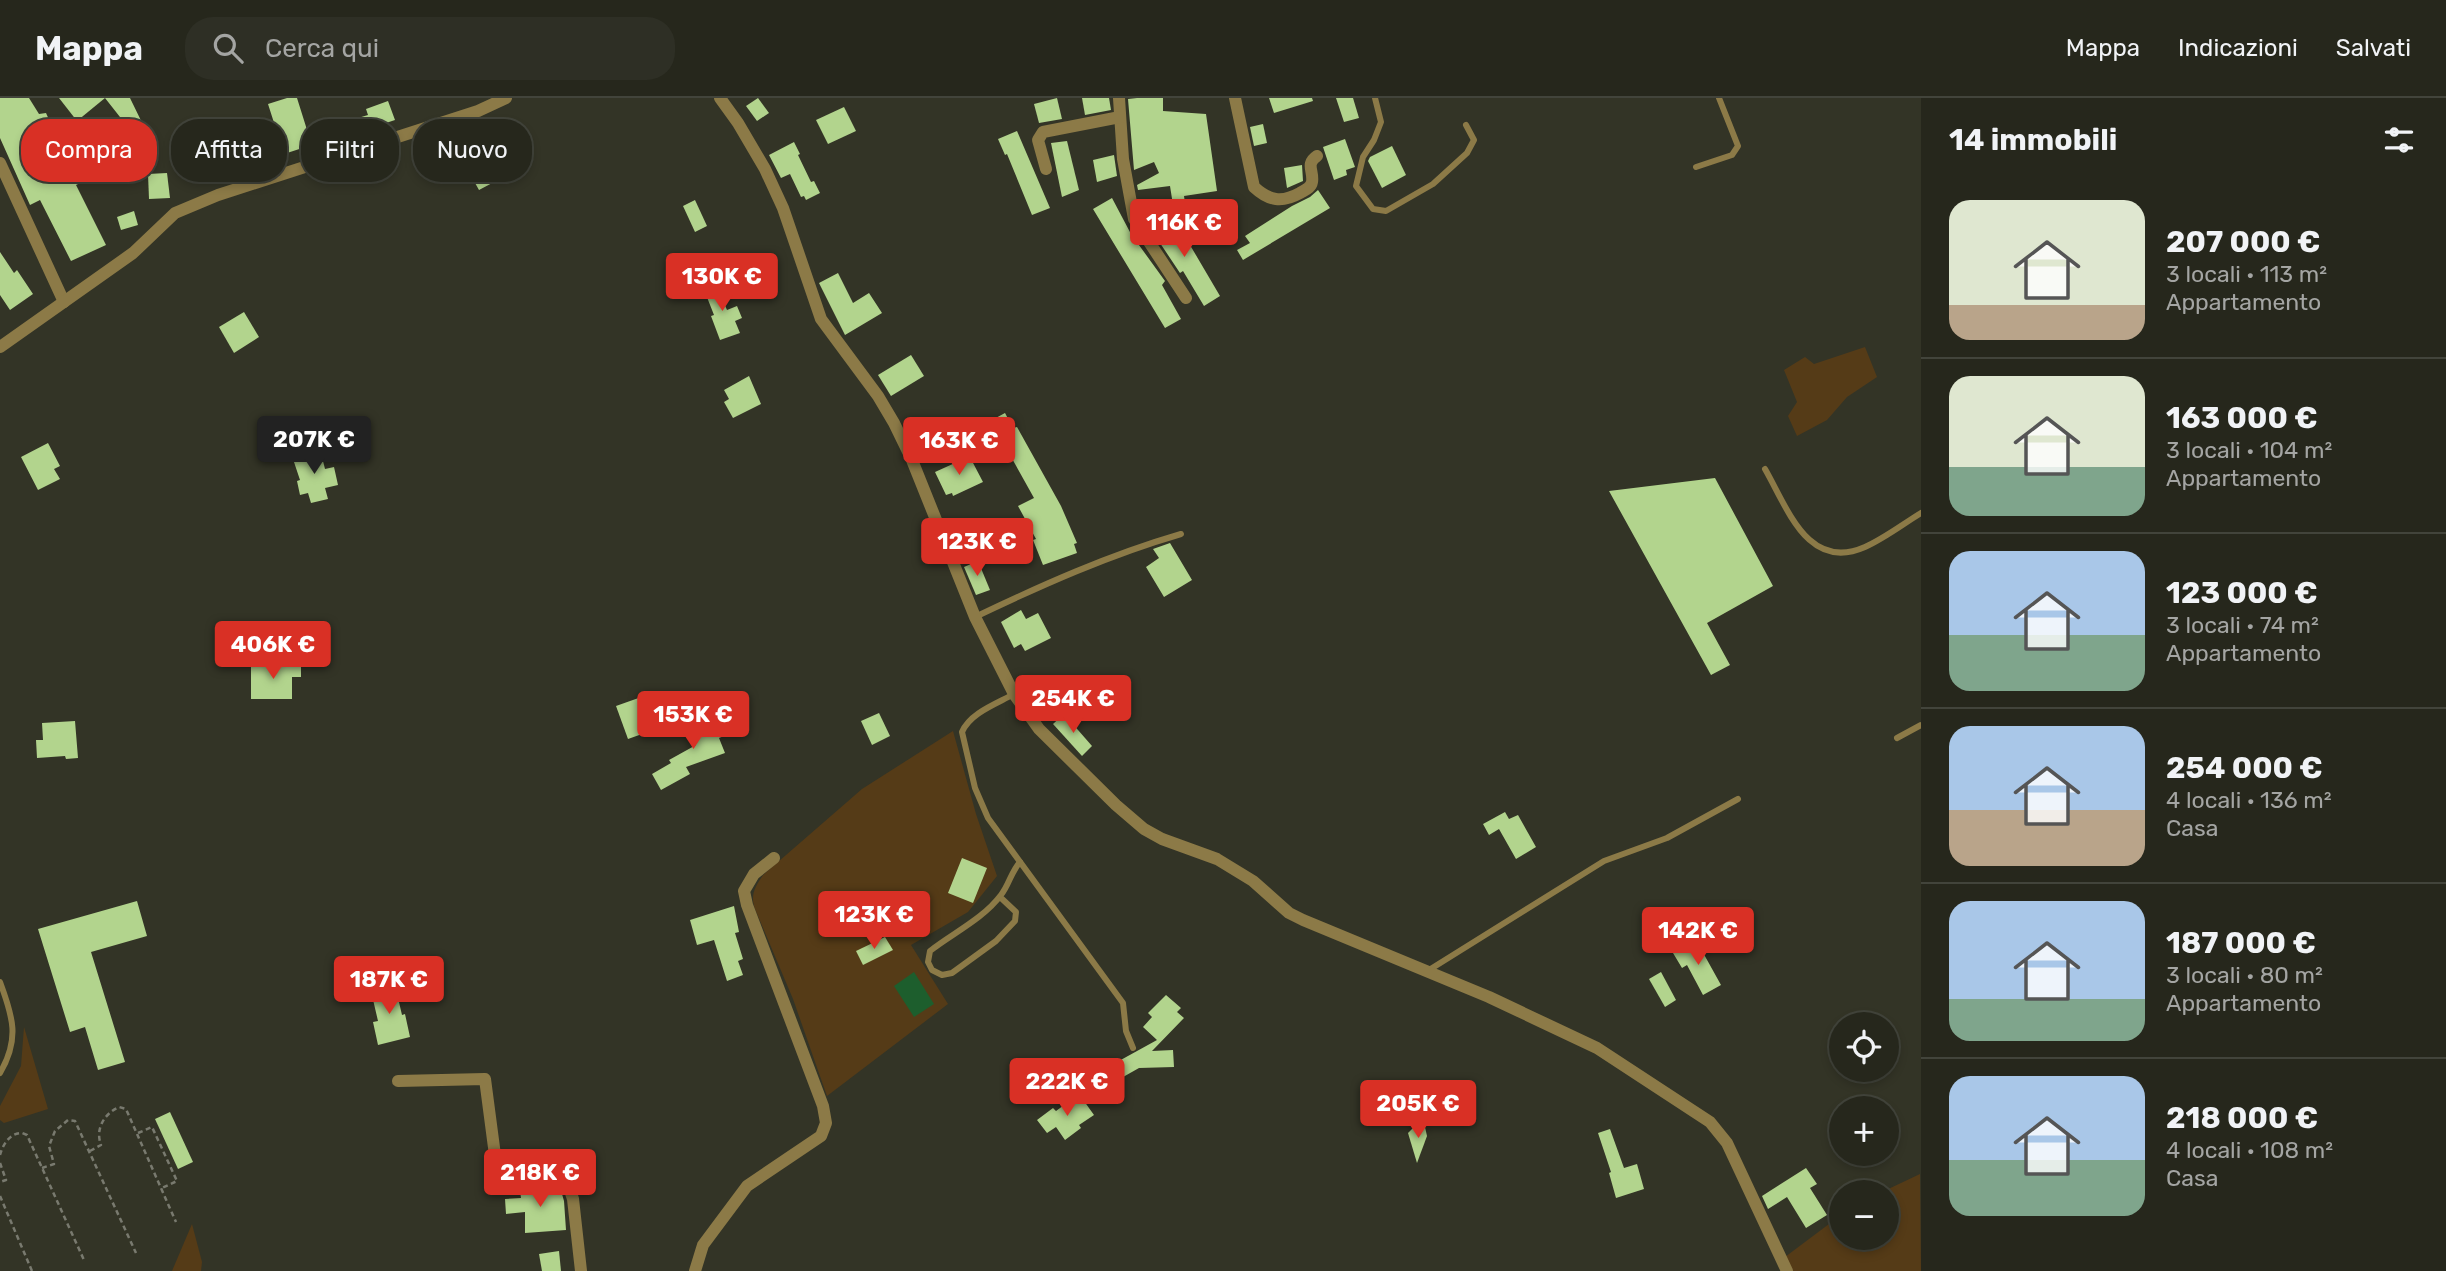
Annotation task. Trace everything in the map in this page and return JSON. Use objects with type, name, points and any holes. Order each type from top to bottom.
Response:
[{"type":"street","points":[[0,347],[133,253],[175,213],[218,195],[478,111],[506,98]]},
{"type":"street","points":[[720,98],[738,123],[783,208],[821,319],[878,396],[894,423],[912,460],[975,617],[1014,694],[1039,729],[1144,829],[1217,859],[1253,881],[1289,913],[1303,920],[1489,997],[1597,1048],[1710,1122],[1727,1143],[1787,1271]]},
{"type":"street","points":[[1119,98],[1127,187],[1134,219],[1186,298]]},
{"type":"street","points":[[1235,98],[1254,187],[1263,195],[1287,200],[1310,187],[1310,165],[1312,159],[1317,156]]},
{"type":"street","points":[[1046,169],[1038,140],[1043,132],[1120,117]]},
{"type":"street","points":[[0,163],[64,302]]},
{"type":"street","points":[[695,1271],[703,1245],[747,1186],[821,1136],[826,1124],[823,1106],[744,891],[754,874],[774,858]]},
{"type":"street","points":[[398,1081],[485,1079],[498,1178],[502,1182],[566,1178],[573,1199],[581,1271]]},
{"type":"lane","points":[[1375,98],[1381,122],[1363,157],[1356,186],[1373,209],[1386,211],[1442,177],[1467,153],[1474,140],[1466,125]]},
{"type":"lane","points":[[1696,167],[1732,155],[1738,146],[1719,98]]},
{"type":"lane","points":[[1765,469],[1800,532],[1815,546],[1833,554],[1864,547],[1921,513]]},
{"type":"lane","points":[[975,617],[1086,566],[1181,534]]},
{"type":"lane","points":[[1014,694],[965,723],[962,732],[975,788],[988,818],[1123,1003],[1126,1031],[1133,1048]]},
{"type":"lane","points":[[1897,738],[1921,725]]},
{"type":"lane","points":[[1428,971],[1604,861],[1667,838],[1738,799]]},
{"type":"lane","points":[[1000,897],[1016,912],[1015,921],[996,941],[952,973],[942,975],[932,970],[928,962],[930,951],[988,909],[1000,897],[1020,862]]},
{"type":"lane","points":[[0,982],[14,1040],[0,1073]]},
{"type":"path","points":[[90,1152],[101,1145],[98,1135],[102,1121],[110,1111],[119,1107],[126,1109],[176,1222]]},
{"type":"path","points":[[42,1168],[54,1164],[49,1146],[55,1131],[68,1120],[77,1123],[135,1253]]},
{"type":"path","points":[[138,1133],[152,1127],[177,1181],[162,1188]]},
{"type":"path","points":[[0,1155],[13,1135],[27,1135],[84,1261]]},
{"type":"path","points":[[0,1163],[6,1180],[0,1182]]},
{"type":"path","points":[[0,1196],[32,1271]]},
{"type":"shaded area","points":[[1865,347],[1877,377],[1847,397],[1827,420],[1797,436],[1788,416],[1797,402],[1784,370],[1805,357],[1814,364]]},
{"type":"shaded area","points":[[953,731],[997,876],[968,912],[911,945],[948,1004],[827,1096],[793,999],[755,909],[754,891],[763,875],[862,789]]},
{"type":"shaded area","points":[[914,972],[934,1004],[914,1017],[894,986]]},
{"type":"shaded area","points":[[24,1027],[48,1109],[4,1123],[0,1120],[0,1106],[21,1066]]},
{"type":"shaded area","points":[[1920,1174],[1921,1271],[1793,1271],[1785,1257],[1829,1224],[1829,1250],[1899,1250],[1899,1184]]},
{"type":"shaded area","points":[[192,1224],[202,1262],[201,1271],[172,1271]]},
{"type":"building","points":[[0,98],[29,98],[39,114],[46,113],[49,119],[21,119],[21,182],[77,182],[76,185],[106,245],[71,261],[40,200],[30,205],[0,138]]},
{"type":"building","points":[[59,98],[105,98],[79,119],[75,119]]},
{"type":"building","points":[[105,98],[130,98],[140,119],[122,119]]},
{"type":"building","points":[[297,98],[304,119],[301,119],[301,148],[287,153],[287,119],[273,119],[268,104]]},
{"type":"building","points":[[758,98],[769,113],[757,121],[746,106]]},
{"type":"building","points":[[1057,98],[1062,119],[1039,123],[1034,104]]},
{"type":"building","points":[[1082,98],[1109,98],[1111,110],[1085,115]]},
{"type":"building","points":[[1163,98],[1163,111],[1206,114],[1217,191],[1184,196],[1185,203],[1173,205],[1170,186],[1138,190],[1137,185],[1159,173],[1154,162],[1134,170],[1128,99]]},
{"type":"building","points":[[1269,98],[1312,98],[1313,101],[1274,113]]},
{"type":"building","points":[[1336,98],[1353,98],[1359,118],[1344,122]]},
{"type":"building","points":[[388,101],[395,119],[355,119],[368,115],[366,109]]},
{"type":"building","points":[[844,107],[856,131],[828,144],[816,120]]},
{"type":"building","points":[[1263,124],[1267,143],[1254,146],[1250,127]]},
{"type":"building","points":[[1017,131],[1050,208],[1032,215],[998,139]]},
{"type":"building","points":[[1345,139],[1355,167],[1346,170],[1347,175],[1334,180],[1323,147]]},
{"type":"building","points":[[1067,141],[1079,190],[1062,197],[1051,143]]},
{"type":"building","points":[[794,142],[811,182],[814,181],[820,193],[806,200],[804,196],[801,197],[790,174],[781,178],[769,155]]},
{"type":"building","points":[[1392,146],[1406,175],[1382,188],[1368,161],[1370,157]]},
{"type":"building","points":[[1114,155],[1117,176],[1097,182],[1093,160]]},
{"type":"building","points":[[1302,165],[1303,181],[1287,188],[1284,168]]},
{"type":"building","points":[[167,173],[170,198],[149,199],[148,182],[157,182],[157,174]]},
{"type":"building","points":[[474,182],[494,182],[479,190]]},
{"type":"building","points":[[1318,190],[1330,208],[1243,260],[1237,250],[1250,243],[1245,236]]},
{"type":"building","points":[[1112,198],[1131,234],[1165,281],[1162,285],[1181,319],[1165,328],[1093,209]]},
{"type":"building","points":[[695,200],[707,226],[695,232],[683,206]]},
{"type":"building","points":[[134,211],[138,225],[121,230],[117,217]]},
{"type":"building","points":[[1167,214],[1186,248],[1190,245],[1220,296],[1204,306],[1183,271],[1180,273],[1148,225]]},
{"type":"building","points":[[0,252],[14,273],[17,270],[33,294],[10,310],[0,295]]},
{"type":"building","points":[[838,273],[853,303],[869,293],[882,313],[845,335],[819,283]]},
{"type":"building","points":[[715,282],[727,310],[737,306],[742,318],[735,321],[740,333],[720,340],[703,287]]},
{"type":"building","points":[[244,312],[259,337],[234,353],[219,327]]},
{"type":"building","points":[[911,355],[924,376],[891,396],[878,375]]},
{"type":"building","points":[[749,376],[761,404],[733,418],[724,402],[729,399],[724,390]]},
{"type":"building","points":[[1005,413],[1013,428],[1017,427],[1061,506],[1077,543],[1074,544],[1077,553],[1043,565],[1033,540],[1036,539],[1018,506],[1034,498],[1010,455],[1000,460],[979,427]]},
{"type":"building","points":[[48,443],[60,466],[54,469],[60,479],[38,490],[21,457]]},
{"type":"building","points":[[320,449],[325,469],[334,467],[338,485],[325,488],[328,499],[311,503],[308,493],[300,495],[297,481],[300,480],[292,456]]},
{"type":"building","points":[[966,458],[968,463],[972,461],[983,482],[953,496],[952,493],[946,495],[935,472]]},
{"type":"building","points":[[1715,478],[1773,586],[1707,623],[1730,665],[1711,675],[1609,491]]},
{"type":"building","points":[[1170,543],[1192,580],[1164,597],[1146,567],[1159,558],[1153,549]]},
{"type":"building","points":[[978,561],[990,590],[976,595],[964,567]]},
{"type":"building","points":[[1021,610],[1026,619],[1038,613],[1051,638],[1025,651],[1021,644],[1014,648],[1001,622]]},
{"type":"building","points":[[251,664],[301,664],[301,677],[292,677],[292,699],[251,699]]},
{"type":"building","points":[[1036,679],[1045,691],[1030,702],[1021,689]]},
{"type":"building","points":[[647,695],[659,728],[628,739],[616,706]]},
{"type":"building","points":[[711,713],[714,723],[719,721],[724,736],[719,738],[725,753],[686,767],[690,774],[661,790],[652,774],[671,763],[669,760],[696,745],[687,722]]},
{"type":"building","points":[[879,713],[890,736],[872,745],[861,721]]},
{"type":"building","points":[[1064,714],[1092,746],[1082,756],[1053,724]]},
{"type":"building","points":[[75,721],[78,758],[37,758],[36,740],[43,740],[42,723]]},
{"type":"building","points":[[1505,812],[1509,819],[1518,815],[1536,847],[1516,859],[1499,829],[1489,835],[1483,824]]},
{"type":"building","points":[[962,858],[987,868],[973,903],[948,893]]},
{"type":"building","points":[[137,901],[147,936],[91,952],[125,1062],[98,1070],[85,1027],[70,1032],[38,929]]},
{"type":"building","points":[[734,906],[739,932],[735,933],[743,959],[738,961],[743,975],[727,981],[714,940],[697,945],[690,920]]},
{"type":"building","points":[[885,937],[893,950],[863,965],[856,951]]},
{"type":"building","points":[[1696,940],[1721,985],[1703,995],[1687,965],[1682,968],[1673,953]]},
{"type":"building","points":[[1661,972],[1676,1000],[1665,1007],[1649,979]]},
{"type":"building","points":[[395,985],[410,1037],[378,1045],[373,1022],[378,1021],[371,991]]},
{"type":"building","points":[[1166,995],[1181,1008],[1177,1012],[1184,1018],[1152,1051],[1173,1050],[1174,1067],[1139,1068],[1116,1081],[1108,1067],[1157,1040],[1143,1027],[1152,1017],[1148,1013]]},
{"type":"building","points":[[1448,1081],[1472,1085],[1465,1120],[1441,1116]]},
{"type":"building","points":[[1079,1094],[1094,1115],[1079,1125],[1081,1128],[1065,1140],[1056,1127],[1047,1133],[1037,1120],[1053,1108],[1056,1111]]},
{"type":"building","points":[[170,1112],[193,1162],[178,1169],[155,1119]]},
{"type":"building","points":[[1417,1124],[1425,1127],[1427,1136],[1417,1163],[1408,1133]]},
{"type":"building","points":[[1610,1129],[1624,1168],[1637,1164],[1644,1189],[1616,1198],[1609,1173],[1611,1172],[1598,1133]]},
{"type":"building","points":[[1806,1168],[1817,1184],[1810,1188],[1827,1215],[1806,1228],[1787,1197],[1768,1209],[1762,1196]]},
{"type":"building","points":[[560,1187],[566,1230],[525,1233],[525,1212],[506,1214],[505,1199],[521,1198],[520,1190]]},
{"type":"building","points":[[559,1251],[561,1271],[542,1271],[539,1254]]}]
